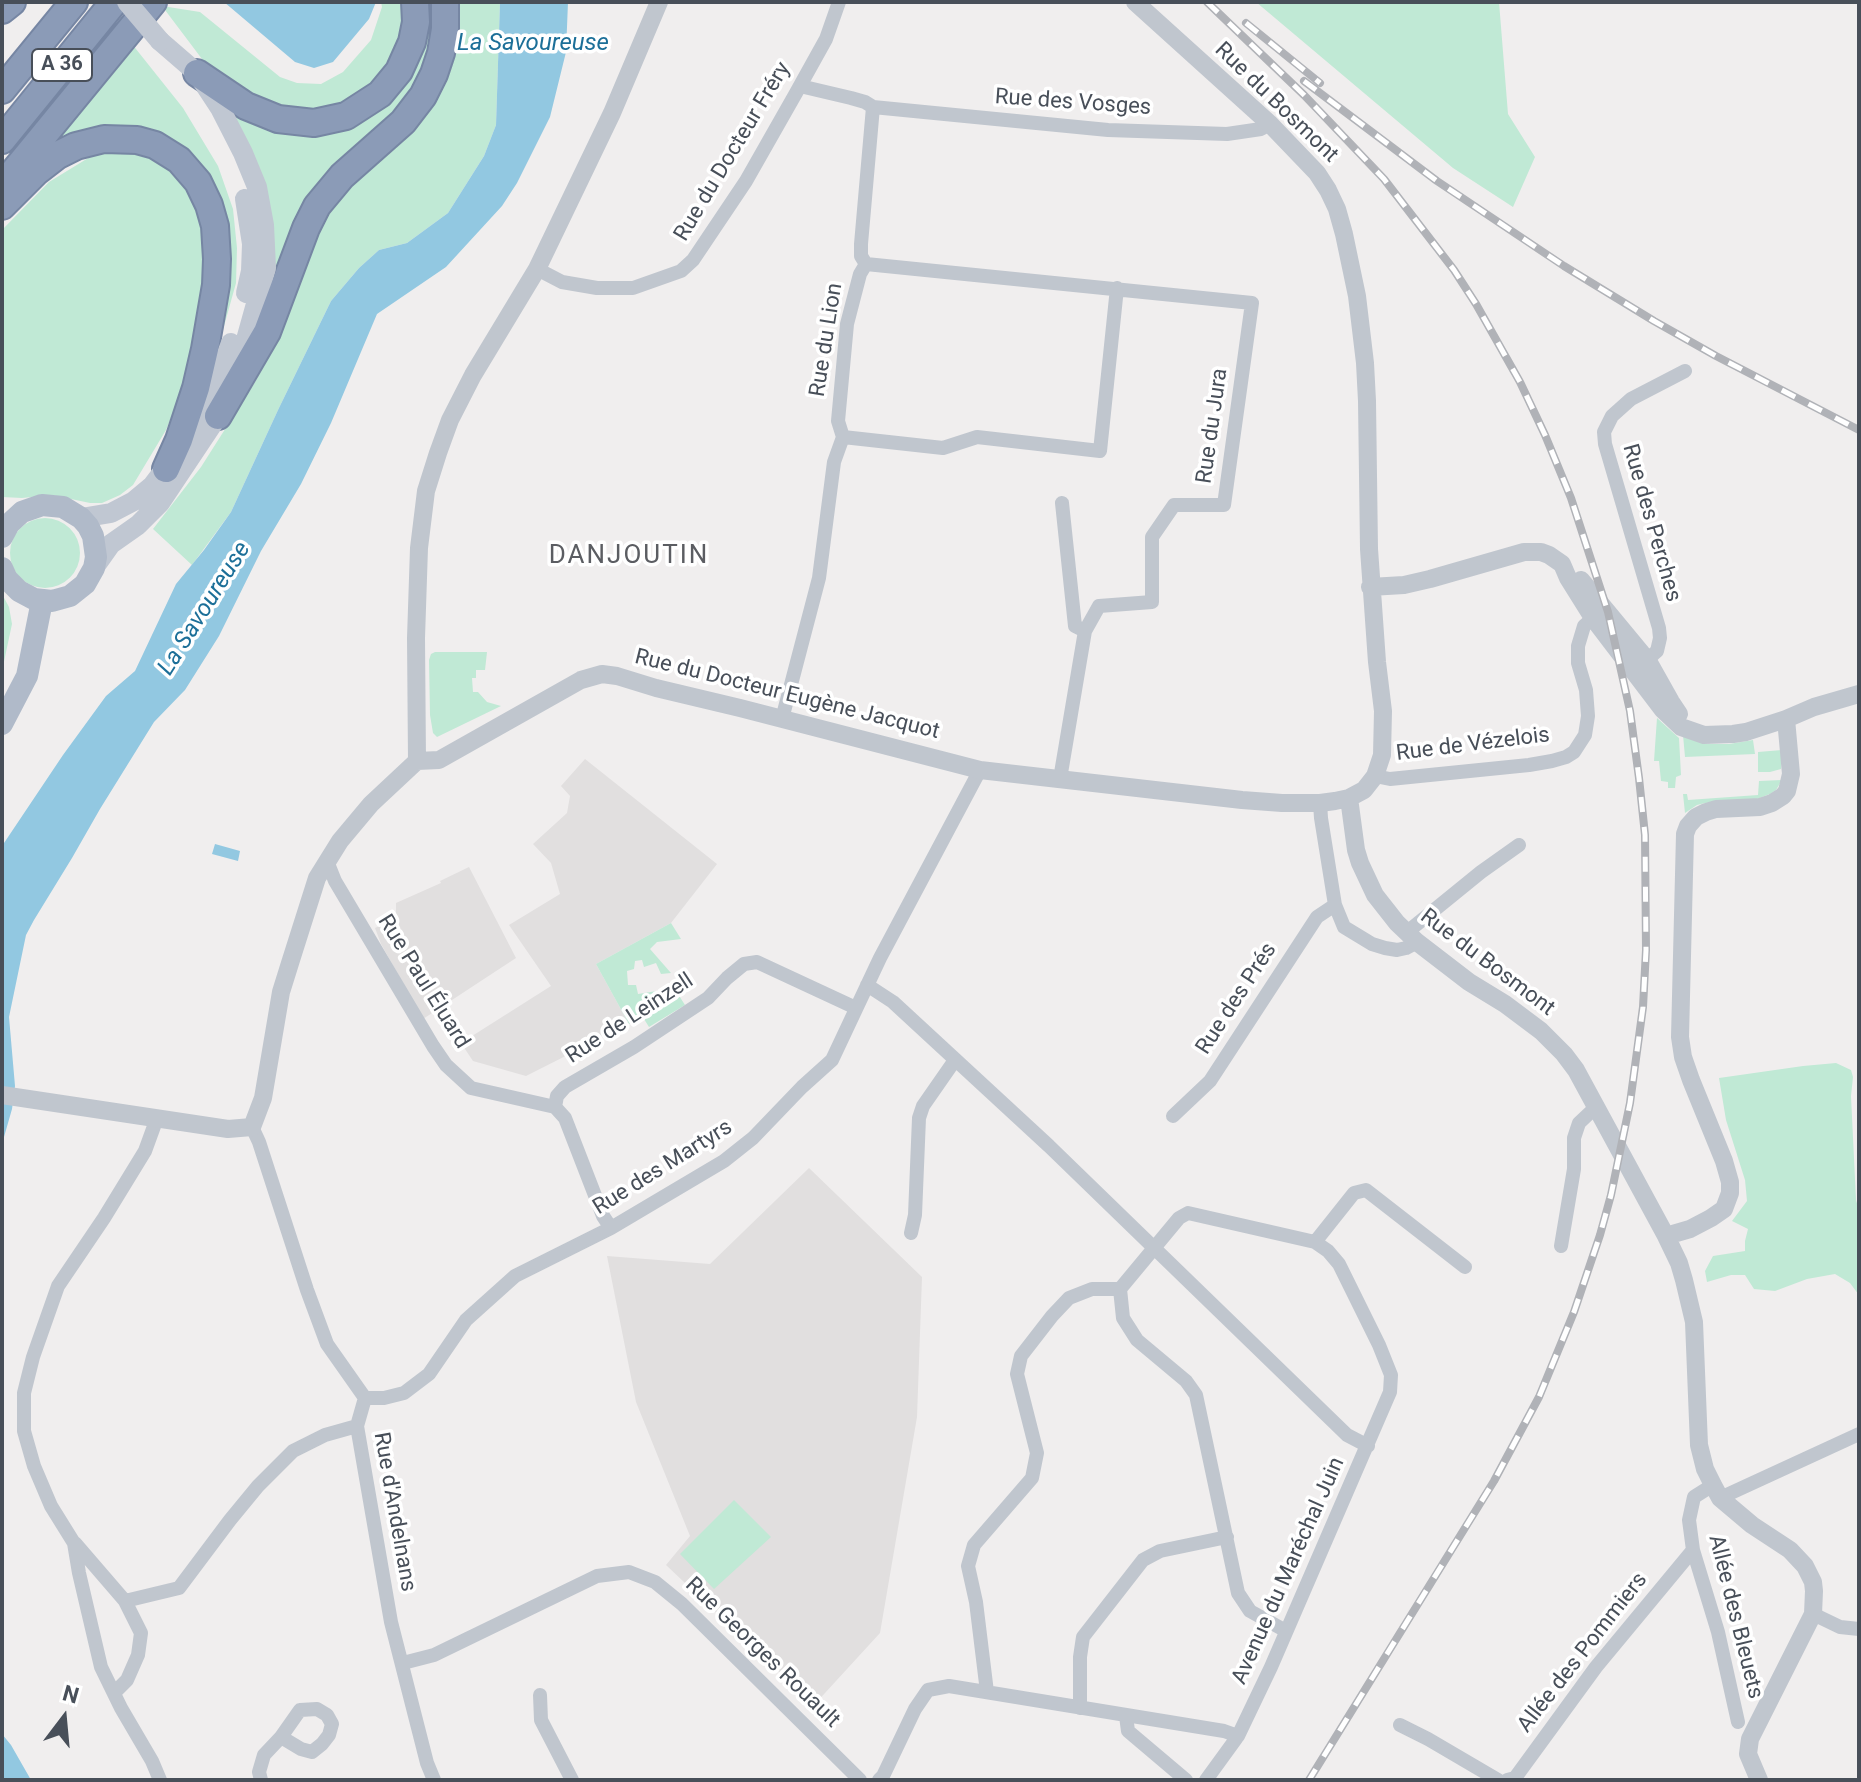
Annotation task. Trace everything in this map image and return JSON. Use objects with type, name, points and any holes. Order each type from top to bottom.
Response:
[{"type":"highway","points":[[2,10],[12,2]]},
{"type":"highway","name":"A 36","points":[[2,90],[74,2]]},
{"type":"highway","name":"A 36","points":[[2,140],[114,2]]},
{"type":"highway","points":[[2,186],[153,2]]},
{"type":"highway","points":[[197,73],[246,106],[278,119],[314,123],[346,116],[380,94],[399,71],[412,42],[416,22],[415,2]]},
{"type":"highway","points":[[218,416],[267,332],[317,206],[342,176],[403,122],[423,96],[441,53],[445,2]]},
{"type":"highway","points":[[2,206],[58,155],[76,146],[104,139],[137,140],[155,145],[179,160],[198,182],[213,216],[216,285],[196,388],[166,469]]},
{"type":"main road","points":[[81,518],[111,513],[134,501],[166,469],[194,424],[222,368],[243,310],[251,271],[248,213],[239,173],[222,136],[160,41],[127,2]]},
{"type":"main road","points":[[2,568],[7,579],[19,591],[42,601],[61,599],[78,591],[111,544],[138,525],[160,503],[218,416],[244,347],[266,268],[264,225],[257,187],[220,108],[197,73],[160,41]]},
{"type":"main road","points":[[2,537],[12,509],[52,505],[72,511],[93,536],[96,546],[94,568]]},
{"type":"main road","points":[[2,724],[27,676],[42,601]]},
{"type":"street","points":[[417,761],[417,594],[426,491],[450,420],[473,375],[537,269],[612,113],[659,2]]},
{"type":"street","name":"Rue du Docteur Fréry","points":[[537,269],[562,282],[597,288],[633,288],[681,271],[693,260],[724,215],[800,86],[826,39],[839,2]]},
{"type":"street","name":"Rue du Bosmont","points":[[1135,2],[1270,124],[1317,173],[1337,209],[1362,328],[1367,401],[1370,587],[1383,711],[1382,755],[1375,776]]},
{"type":"street","name":"Rue des Vosges","points":[[800,86],[865,102],[873,107],[1108,130],[1227,134],[1261,129],[1270,124]]},
{"type":"street","name":"Rue du Lion","points":[[782,719],[819,578],[834,462],[843,437],[838,421],[847,324],[860,274],[866,264],[861,256],[861,244],[873,107]]},
{"type":"street","points":[[843,437],[943,448],[977,437],[1100,451],[1117,288],[866,264]]},
{"type":"street","name":"Rue du Jura","points":[[1085,631],[1099,606],[1152,602],[1152,537],[1174,505],[1224,505],[1252,303],[1117,288]]},
{"type":"street","name":"Rue des Perches","points":[[1641,666],[1657,651],[1659,628],[1604,432],[1612,416],[1631,399],[1685,371]]},
{"type":"street","points":[[1060,779],[1085,631],[1075,626],[1062,503]]},
{"type":"street","points":[[1370,587],[1404,585],[1524,552],[1549,555],[1574,571],[1641,666],[1648,692],[1676,724],[1686,731],[1704,735],[1746,732],[1859,694]]},
{"type":"street","points":[[1562,564],[1593,618],[1641,666]]},
{"type":"street","name":"Rue de Vézelois","points":[[1375,776],[1390,779],[1529,765],[1566,757],[1574,752],[1585,735],[1588,716],[1586,690],[1578,663],[1578,646],[1584,626],[1593,618]]},
{"type":"street","name":"Rue du Docteur Eugène Jacquot","points":[[252,1127],[263,1098],[285,977],[317,878],[354,823],[417,761],[439,760],[581,680],[602,674],[617,676],[980,770],[1242,800],[1320,803],[1349,798]]},
{"type":"street","points":[[1666,1236],[1690,1229],[1711,1218],[1724,1209],[1730,1193],[1724,1161],[1687,1069],[1680,1037],[1685,834],[1696,817],[1706,812],[1760,807],[1783,796],[1791,774],[1786,719]]},
{"type":"street","name":"Rue des Martyrs","points":[[365,1398],[384,1398],[404,1393],[429,1374],[466,1320],[515,1276],[611,1228],[724,1161],[753,1138],[832,1060],[917,887],[980,770]]},
{"type":"street","points":[[1349,798],[1364,790],[1375,776]]},
{"type":"street","name":"Rue du Bosmont","points":[[1349,798],[1356,850],[1375,895],[1412,938],[1541,1031],[1570,1062],[1666,1236],[1679,1263],[1691,1303],[1699,1445],[1705,1469],[1716,1492]]},
{"type":"street","points":[[1320,803],[1335,905],[1344,927],[1372,944],[1397,950],[1406,948],[1412,938],[1481,872],[1519,845]]},
{"type":"street","name":"Rue Paul Éluard","points":[[327,861],[335,881],[446,1065],[471,1088],[555,1107]]},
{"type":"street","name":"Rue des Prés","points":[[1173,1116],[1210,1081],[1317,917],[1335,905]]},
{"type":"street","name":"Rue de Leinzell","points":[[555,1107],[557,1096],[565,1087],[634,1047],[708,998],[744,964],[757,962],[856,1008]]},
{"type":"street","name":"Avenue du Maréchal Juin","points":[[867,985],[893,1002],[1049,1146],[1347,1435],[1368,1446],[1238,1736],[1206,1780]]},
{"type":"street","points":[[911,1233],[915,1215],[919,1118],[923,1106],[955,1060]]},
{"type":"street","points":[[11,1096],[228,1129],[252,1127],[327,1344],[365,1398]]},
{"type":"street","points":[[1561,1246],[1574,1169],[1574,1138],[1579,1123],[1597,1106]]},
{"type":"street","points":[[555,1107],[565,1118],[603,1216],[611,1228]]},
{"type":"street","points":[[115,1692],[127,1680],[138,1655],[141,1633],[125,1601],[74,1543],[51,1506],[34,1466],[24,1431],[24,1393],[58,1286],[145,1151],[157,1118]]},
{"type":"street","points":[[1315,1242],[1354,1193],[1366,1190],[1465,1267]]},
{"type":"street","points":[[1286,1631],[1250,1611],[1238,1593],[1196,1395],[1186,1381],[1137,1340],[1123,1318],[1120,1289],[1179,1218],[1188,1213],[1315,1242],[1339,1264],[1391,1375],[1390,1392],[1368,1446]]},
{"type":"street","points":[[987,1692],[976,1602],[968,1566],[974,1545],[1032,1478],[1037,1453],[1017,1374],[1021,1356],[1069,1298],[1092,1289],[1120,1289]]},
{"type":"street","name":"Rue d'Andelnans","points":[[365,1398],[357,1426],[391,1622],[434,1780]]},
{"type":"street","points":[[125,1601],[179,1588],[258,1486],[293,1451],[325,1435],[357,1426]]},
{"type":"street","points":[[1759,1780],[1748,1754],[1750,1739],[1813,1614],[1813,1582],[1805,1566],[1790,1550],[1752,1525],[1716,1492],[1859,1434]]},
{"type":"street","name":"Allée des Bleuets","points":[[1716,1492],[1694,1497],[1689,1520],[1693,1550],[1718,1632],[1738,1722]]},
{"type":"street","points":[[1080,1708],[1083,1637],[1143,1560],[1160,1551],[1227,1537]]},
{"type":"street","points":[[74,1543],[101,1667],[160,1780]]},
{"type":"street","name":"Allée des Pommiers","points":[[1507,1780],[1515,1778],[1596,1667],[1693,1550]]},
{"type":"street","name":"Rue Georges Rouault","points":[[403,1663],[434,1655],[597,1576],[629,1572],[655,1582],[682,1604],[860,1780]]},
{"type":"street","points":[[1813,1614],[1840,1627],[1859,1629]]},
{"type":"street","points":[[879,1780],[928,1690],[949,1686],[1224,1731],[1238,1736]]},
{"type":"street","points":[[540,1695],[541,1720],[572,1780]]},
{"type":"street","points":[[1126,1716],[1128,1731],[1186,1780]]},
{"type":"street","points":[[1400,1725],[1498,1780]]},
{"type":"street","points":[[261,1780],[259,1772],[264,1755],[281,1737]]},
{"type":"shaded area","points":[[585,759],[717,864],[671,923],[596,964],[629,1024],[526,1076],[473,1061],[461,1043],[551,986],[509,925],[560,894],[551,863],[533,844],[567,813],[570,796],[561,786]]},
{"type":"shaded area","points":[[469,867],[516,958],[423,1019],[375,928],[396,918],[396,903]]},
{"type":"shaded area","points":[[809,1168],[922,1277],[917,1417],[880,1633],[814,1705],[666,1565],[690,1536],[636,1402],[607,1256],[710,1264]]},
{"type":"green space","points":[[381,2],[402,2],[401,29],[392,54],[379,76],[334,110],[292,112],[261,101],[205,63],[162,6],[200,12],[280,77],[297,83],[321,84],[343,72],[371,40]]},
{"type":"green space","points":[[424,2],[435,2],[436,19],[424,71],[403,106],[357,147],[265,313],[270,277],[228,109],[364,116]]},
{"type":"green space","points":[[453,2],[500,2],[496,125],[484,156],[448,213],[407,243],[379,250],[331,301],[231,512],[192,565],[153,529],[201,467],[255,382],[272,350],[334,198],[421,119]]},
{"type":"green space","points":[[1256,2],[1499,2],[1508,114],[1535,157],[1513,207],[1453,168]]},
{"type":"green space","points":[[132,44],[183,108],[218,166],[233,209],[237,248],[236,283],[216,355],[208,183],[113,128],[90,128],[67,139],[54,133]]},
{"type":"green space","points":[[119,149],[152,157],[168,169],[184,186],[201,213],[203,288],[188,377],[166,430],[133,485],[120,495],[102,503],[52,495],[2,497],[2,230],[49,182],[98,152]]},
{"type":"green space","points":[[52,518],[74,533],[80,553],[78,567],[70,578],[59,586],[38,588],[20,578],[12,567],[10,546],[20,528],[31,520]]},
{"type":"green space","points":[[2,594],[9,607],[12,624],[2,671]]},
{"type":"green space","points":[[435,652],[487,652],[485,670],[476,670],[476,678],[472,678],[473,692],[478,692],[487,702],[501,706],[437,737],[433,733],[430,715],[429,660]]},
{"type":"green space","points":[[1657,718],[1679,738],[1681,775],[1676,777],[1675,788],[1668,788],[1668,782],[1661,781],[1659,761],[1654,761]]},
{"type":"green space","points":[[1683,735],[1705,744],[1753,740],[1755,754],[1685,757]]},
{"type":"green space","points":[[1782,750],[1781,769],[1758,772],[1758,752]]},
{"type":"green space","points":[[1782,780],[1776,790],[1754,800],[1705,803],[1685,813],[1683,794],[1687,794],[1688,800],[1758,795],[1759,781]]},
{"type":"green space","points":[[671,923],[681,939],[657,942],[650,949],[671,973],[661,974],[656,963],[644,967],[642,960],[635,961],[634,969],[627,971],[628,985],[636,985],[638,994],[669,989],[676,991],[685,1005],[649,1027],[644,1019],[629,1024],[596,964]]},
{"type":"green space","points":[[1836,1063],[1851,1070],[1853,1077],[1851,1096],[1859,1210],[1859,1295],[1850,1283],[1835,1274],[1807,1279],[1775,1291],[1754,1289],[1745,1275],[1731,1275],[1707,1282],[1705,1271],[1713,1256],[1745,1251],[1748,1229],[1732,1221],[1747,1201],[1745,1180],[1726,1120],[1719,1078]]},
{"type":"green space","points":[[734,1500],[771,1537],[714,1589],[680,1554]]},
{"type":"water","points":[[224,2],[376,2],[369,19],[333,62],[314,68],[295,62]]},
{"type":"water","name":"La Savoureuse","points":[[500,2],[568,2],[566,52],[550,117],[502,206],[446,267],[377,314],[331,423],[219,636],[185,690],[154,722],[34,920],[26,935],[9,1017],[15,1086],[2,1144],[2,846],[106,696],[135,671],[176,584],[231,512],[331,301],[379,250],[407,243],[448,213],[484,156],[496,125]]},
{"type":"water","points":[[215,844],[240,851],[238,861],[212,854]]},
{"type":"water","points":[[2,1734],[11,1745],[31,1780],[2,1780]]},
{"type":"railway","points":[[1207,2],[1304,95],[1384,179],[1454,270],[1520,382],[1571,498],[1608,612],[1630,711],[1645,835],[1643,1007],[1630,1103],[1611,1195],[1574,1312],[1539,1397],[1494,1481],[1309,1780]]},
{"type":"railway","points":[[1246,23],[1320,83]]},
{"type":"railway","points":[[1304,81],[1437,181],[1564,266],[1716,356],[1859,430]]},
{"type":"district","name":"DANJOUTIN","points":[[629,556]]}]
